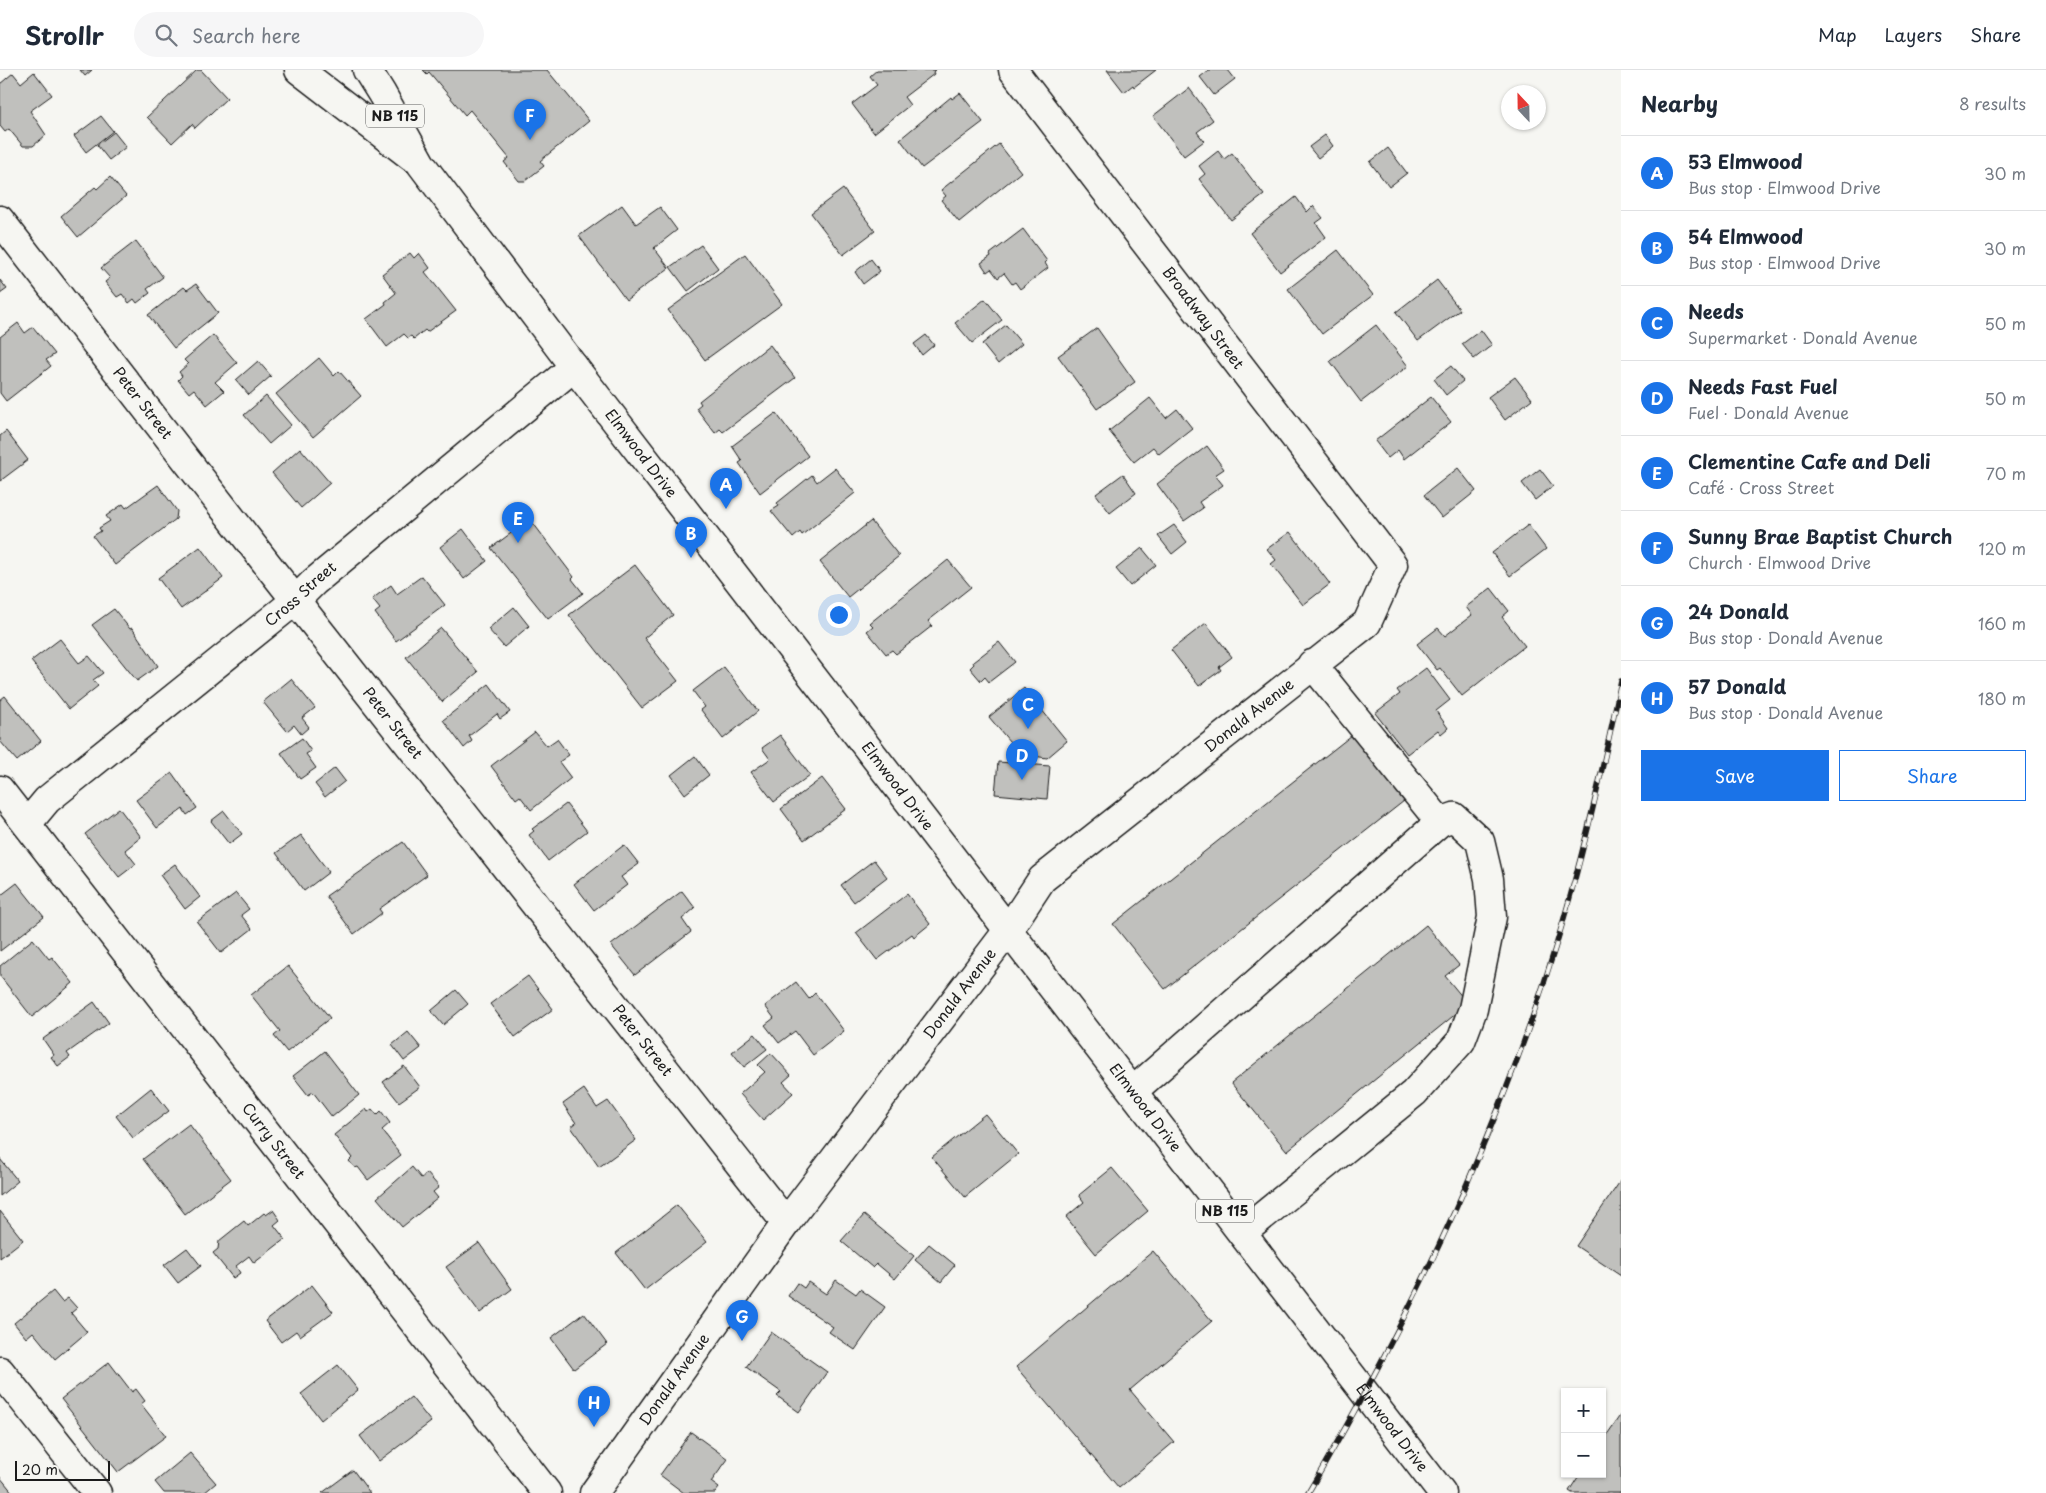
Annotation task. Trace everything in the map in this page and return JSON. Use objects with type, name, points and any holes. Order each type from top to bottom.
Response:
[{"type":"street","points":[[299,70],[421,164]]},
{"type":"street","name":"Elmwood Drive","points":[[367,70],[421,164],[574,367],[1442,1493]]},
{"type":"street","name":"Broadway Street","points":[[1014,70],[1393,565]]},
{"type":"street","name":"Peter Street","points":[[0,220],[786,1223]]},
{"type":"street","name":"Cross Street","points":[[27,824],[47,800],[296,600],[314,582],[574,367]]},
{"type":"street","name":"Donald Avenue","points":[[594,1493],[786,1223],[1009,929],[1042,879],[1312,664],[1367,623],[1393,565]]},
{"type":"street","points":[[1312,664],[1440,822]]},
{"type":"street","name":"Curry Street","points":[[0,790],[547,1493]]},
{"type":"street","points":[[1133,1091],[1440,822],[1454,817],[1480,841],[1489,879],[1492,917],[1473,1009],[1461,1041],[1414,1093],[1242,1232]]},
{"type":"street","points":[[0,1370],[96,1493]]},
{"type":"building","points":[[80,70],[92,70],[85,76]]},
{"type":"building","points":[[197,70],[201,70],[227,98],[195,128],[192,124],[172,143],[147,117]]},
{"type":"building","points":[[423,70],[547,70],[589,121],[540,161],[544,166],[525,181],[519,181],[504,162],[509,158],[470,110],[465,115],[429,72],[427,74]]},
{"type":"building","points":[[877,70],[936,70],[933,72],[934,74],[904,97],[910,105],[874,133],[852,104],[877,85],[870,76]]},
{"type":"building","points":[[1107,70],[1156,70],[1134,87],[1133,85],[1124,92]]},
{"type":"building","points":[[1209,70],[1228,70],[1235,79],[1214,95],[1200,77]]},
{"type":"building","points":[[34,72],[52,95],[30,111],[46,135],[33,146],[23,146],[9,129],[5,132],[0,126],[0,84],[13,73],[21,83]]},
{"type":"building","points":[[1189,88],[1213,120],[1197,132],[1204,141],[1184,156],[1153,116]]},
{"type":"building","points":[[960,93],[983,122],[922,168],[900,139],[951,97],[952,99]]},
{"type":"building","points":[[101,116],[113,131],[86,152],[74,136]]},
{"type":"building","points":[[114,132],[126,147],[109,160],[97,145]]},
{"type":"building","points":[[1325,135],[1333,146],[1318,158],[1309,147]]},
{"type":"building","points":[[999,144],[1021,172],[959,222],[941,200],[946,196],[941,190]]},
{"type":"building","points":[[1388,148],[1407,173],[1389,187],[1370,162]]},
{"type":"building","points":[[1218,151],[1224,159],[1232,153],[1264,195],[1231,220],[1199,179],[1205,174],[1199,166]]},
{"type":"building","points":[[110,177],[126,196],[78,237],[61,216],[95,187],[97,189]]},
{"type":"building","points":[[843,189],[875,231],[843,255],[811,213]]},
{"type":"building","points":[[1296,197],[1307,212],[1313,206],[1323,218],[1316,223],[1326,237],[1280,272],[1250,233]]},
{"type":"building","points":[[622,205],[636,224],[660,207],[677,230],[654,248],[669,268],[626,300],[579,236]]},
{"type":"building","points":[[1023,229],[1047,261],[1045,263],[1048,268],[1020,289],[1015,282],[1012,284],[1004,273],[998,278],[991,269],[987,272],[981,263]]},
{"type":"building","points":[[136,241],[163,277],[147,289],[150,293],[137,303],[134,299],[129,303],[122,294],[117,297],[105,282],[110,278],[101,268]]},
{"type":"building","points":[[701,245],[718,268],[688,291],[670,267]]},
{"type":"building","points":[[1338,250],[1373,295],[1322,334],[1288,289]]},
{"type":"building","points":[[410,253],[414,258],[419,253],[430,268],[425,272],[456,311],[414,339],[411,336],[408,338],[404,334],[387,347],[366,319],[386,304],[385,302],[396,293],[382,274]]},
{"type":"building","points":[[745,254],[782,304],[705,360],[668,310]]},
{"type":"building","points":[[871,259],[880,271],[863,284],[855,272]]},
{"type":"building","points":[[0,280],[7,289],[0,294]]},
{"type":"building","points":[[1437,280],[1460,310],[1418,341],[1396,312]]},
{"type":"building","points":[[196,284],[218,313],[174,348],[148,315],[184,287],[187,290]]},
{"type":"building","points":[[985,299],[1002,320],[972,343],[955,323]]},
{"type":"building","points":[[18,323],[25,333],[33,327],[55,354],[46,360],[51,366],[6,401],[0,393],[0,337]]},
{"type":"building","points":[[1006,325],[1022,344],[998,364],[982,344]]},
{"type":"building","points":[[1376,325],[1408,366],[1361,402],[1330,361]]},
{"type":"building","points":[[1097,328],[1135,382],[1097,409],[1058,356]]},
{"type":"building","points":[[1481,330],[1492,345],[1474,359],[1462,344]]},
{"type":"building","points":[[213,335],[237,363],[215,382],[224,391],[207,405],[194,389],[189,393],[178,380],[182,376],[179,372],[188,364],[184,360]]},
{"type":"building","points":[[926,335],[934,345],[922,355],[914,344]]},
{"type":"building","points":[[770,345],[795,378],[723,432],[720,429],[715,433],[696,408],[701,404],[699,401]]},
{"type":"building","points":[[319,358],[334,376],[339,371],[361,396],[313,437],[276,394]]},
{"type":"building","points":[[258,361],[271,376],[249,395],[236,380]]},
{"type":"building","points":[[1451,366],[1463,381],[1446,395],[1434,379]]},
{"type":"building","points":[[1515,377],[1532,399],[1505,420],[1488,397]]},
{"type":"building","points":[[266,396],[291,425],[269,444],[244,415]]},
{"type":"building","points":[[1431,397],[1451,422],[1404,459],[1398,450],[1388,458],[1375,441]]},
{"type":"building","points":[[1150,398],[1166,418],[1177,409],[1192,428],[1159,454],[1153,447],[1134,462],[1109,431]]},
{"type":"building","points":[[776,413],[808,456],[760,493],[739,463],[742,461],[732,446]]},
{"type":"building","points":[[6,431],[28,460],[0,481],[0,436]]},
{"type":"building","points":[[1207,446],[1224,469],[1215,475],[1223,485],[1199,502],[1203,508],[1184,521],[1157,484]]},
{"type":"building","points":[[300,448],[330,483],[301,508],[272,473]]},
{"type":"building","points":[[835,468],[855,493],[802,535],[800,532],[793,538],[771,511],[779,506],[777,503],[812,475],[817,482]]},
{"type":"building","points":[[1458,468],[1476,491],[1442,518],[1424,495]]},
{"type":"building","points":[[1540,469],[1553,486],[1535,500],[1522,483]]},
{"type":"building","points":[[1123,474],[1136,493],[1110,513],[1096,494]]},
{"type":"building","points":[[158,485],[177,511],[176,519],[115,565],[93,536],[101,531],[99,528],[110,521],[106,516],[123,504],[126,508]]},
{"type":"building","points":[[530,519],[574,577],[572,579],[583,593],[548,619],[491,548]]},
{"type":"building","points":[[871,521],[899,556],[848,597],[820,562]]},
{"type":"building","points":[[1174,525],[1187,542],[1172,554],[1158,536]]},
{"type":"building","points":[[1528,525],[1546,549],[1510,576],[1492,553]]},
{"type":"building","points":[[463,529],[487,561],[464,579],[440,547]]},
{"type":"building","points":[[1290,532],[1330,584],[1303,605],[1271,564],[1276,560],[1267,549]]},
{"type":"building","points":[[200,547],[223,578],[181,609],[158,578]]},
{"type":"building","points":[[1142,548],[1156,565],[1130,586],[1116,569]]},
{"type":"building","points":[[948,560],[971,587],[928,621],[932,626],[896,654],[892,650],[886,654],[867,631],[873,626],[870,623]]},
{"type":"building","points":[[635,565],[673,615],[644,638],[678,681],[642,708],[569,615]]},
{"type":"building","points":[[422,576],[445,605],[396,641],[375,613],[380,609],[372,599],[391,585],[397,594]]},
{"type":"building","points":[[1491,588],[1509,611],[1502,617],[1525,646],[1462,696],[1440,668],[1437,670],[1417,644],[1438,628],[1445,636],[1472,615],[1466,607]]},
{"type":"building","points":[[514,607],[529,626],[504,647],[488,629]]},
{"type":"building","points":[[114,609],[130,629],[132,628],[158,666],[137,681],[92,625]]},
{"type":"building","points":[[1206,623],[1232,657],[1219,667],[1221,670],[1199,686],[1171,650]]},
{"type":"building","points":[[441,628],[478,672],[442,702],[406,657]]},
{"type":"building","points":[[60,639],[79,663],[89,656],[103,673],[93,680],[98,686],[69,709],[31,661]]},
{"type":"building","points":[[999,642],[1015,662],[989,682],[985,677],[981,681],[970,668],[974,664],[973,662]]},
{"type":"building","points":[[724,667],[758,711],[723,739],[701,710],[705,707],[693,691]]},
{"type":"building","points":[[1426,668],[1450,700],[1436,711],[1448,728],[1441,734],[1438,730],[1407,754],[1375,713],[1400,694],[1397,690]]},
{"type":"building","points":[[291,679],[315,708],[302,718],[309,727],[301,734],[294,725],[287,731],[263,702]]},
{"type":"building","points":[[489,684],[510,712],[500,719],[497,714],[469,736],[472,741],[464,748],[443,720]]},
{"type":"building","points":[[1024,688],[1067,741],[1047,758],[1020,754],[989,717]]},
{"type":"building","points":[[5,696],[41,741],[17,761],[0,741],[0,700]]},
{"type":"building","points":[[535,732],[547,746],[557,739],[569,755],[559,762],[571,778],[531,810],[520,796],[516,799],[491,766]]},
{"type":"building","points":[[780,735],[810,775],[774,802],[751,772],[770,759],[762,748]]},
{"type":"building","points":[[1352,735],[1404,801],[1165,989],[1113,924]]},
{"type":"building","points":[[302,738],[311,751],[306,754],[316,768],[300,779],[281,753]]},
{"type":"building","points":[[695,756],[709,775],[685,794],[671,775]]},
{"type":"building","points":[[998,762],[1050,766],[1047,799],[995,794]]},
{"type":"building","points":[[335,768],[345,781],[325,797],[315,784]]},
{"type":"building","points":[[172,773],[197,808],[187,815],[183,809],[157,828],[136,800]]},
{"type":"building","points":[[822,778],[846,809],[804,840],[781,809]]},
{"type":"building","points":[[566,804],[587,831],[548,861],[529,835],[534,831],[532,829]]},
{"type":"building","points":[[119,808],[141,837],[125,850],[136,864],[119,877],[85,834]]},
{"type":"building","points":[[224,811],[242,834],[229,844],[211,821]]},
{"type":"building","points":[[301,835],[329,872],[304,891],[276,853]]},
{"type":"building","points":[[403,842],[427,875],[379,909],[382,913],[354,934],[326,896]]},
{"type":"building","points":[[624,845],[639,864],[621,877],[627,885],[594,910],[574,884]]},
{"type":"building","points":[[874,860],[887,877],[854,902],[841,885]]},
{"type":"building","points":[[175,864],[200,897],[185,909],[160,875]]},
{"type":"building","points":[[17,883],[44,917],[0,951],[0,896]]},
{"type":"building","points":[[682,891],[695,908],[682,919],[691,932],[635,975],[611,945]]},
{"type":"building","points":[[236,893],[249,909],[241,915],[252,929],[221,953],[197,922]]},
{"type":"building","points":[[907,894],[930,924],[914,937],[912,934],[877,960],[856,933]]},
{"type":"building","points":[[1426,925],[1459,965],[1445,976],[1468,1004],[1287,1151],[1231,1083]]},
{"type":"building","points":[[33,939],[49,959],[52,957],[73,983],[32,1017],[0,976],[0,966]]},
{"type":"building","points":[[288,966],[330,1018],[287,1052],[274,1036],[280,1031],[251,995]]},
{"type":"building","points":[[528,976],[553,1009],[515,1037],[490,1004]]},
{"type":"building","points":[[796,982],[809,999],[815,993],[844,1031],[813,1055],[795,1031],[779,1043],[765,1025],[774,1018],[765,1006]]},
{"type":"building","points":[[456,990],[468,1004],[443,1025],[431,1011]]},
{"type":"building","points":[[94,1002],[109,1023],[67,1053],[70,1057],[58,1066],[51,1057],[54,1055],[43,1039]]},
{"type":"building","points":[[408,1032],[421,1048],[404,1061],[392,1045]]},
{"type":"building","points":[[755,1034],[767,1049],[744,1067],[732,1052]]},
{"type":"building","points":[[325,1051],[359,1095],[332,1117],[313,1092],[308,1095],[293,1076]]},
{"type":"building","points":[[771,1053],[791,1075],[783,1082],[793,1093],[763,1120],[740,1094],[765,1072],[758,1065]]},
{"type":"building","points":[[404,1066],[420,1087],[399,1102],[383,1082]]},
{"type":"building","points":[[151,1088],[169,1111],[133,1138],[116,1116]]},
{"type":"building","points":[[584,1089],[597,1108],[608,1101],[636,1140],[599,1167],[571,1127],[576,1123],[563,1104]]},
{"type":"building","points":[[366,1109],[368,1112],[372,1109],[377,1115],[381,1111],[390,1123],[382,1130],[401,1155],[368,1180],[358,1167],[355,1168],[349,1161],[352,1158],[334,1135]]},
{"type":"building","points":[[985,1114],[1018,1154],[965,1197],[932,1157]]},
{"type":"building","points":[[189,1124],[231,1179],[185,1214],[143,1159]]},
{"type":"building","points":[[0,1159],[18,1181],[0,1196]]},
{"type":"building","points":[[412,1167],[421,1178],[427,1173],[439,1187],[433,1192],[438,1198],[402,1227],[377,1198]]},
{"type":"building","points":[[1112,1168],[1148,1211],[1096,1254],[1066,1217],[1084,1202],[1079,1195]]},
{"type":"building","points":[[1621,1180],[1621,1276],[1576,1246]]},
{"type":"building","points":[[677,1205],[707,1242],[645,1290],[616,1253]]},
{"type":"building","points":[[273,1210],[280,1220],[274,1225],[285,1239],[254,1263],[249,1256],[236,1266],[240,1273],[233,1278],[213,1253],[218,1249],[219,1241],[244,1221],[248,1226],[264,1213],[266,1215]]},
{"type":"building","points":[[0,1211],[23,1240],[0,1258]]},
{"type":"building","points":[[864,1215],[914,1256],[895,1279],[877,1264],[873,1268],[841,1241]]},
{"type":"building","points":[[479,1243],[512,1289],[480,1313],[446,1267]]},
{"type":"building","points":[[929,1244],[955,1265],[941,1282],[915,1260]]},
{"type":"building","points":[[187,1248],[201,1266],[178,1283],[164,1265]]},
{"type":"building","points":[[1153,1251],[1212,1321],[1130,1390],[1174,1442],[1119,1488],[1016,1367]]},
{"type":"building","points":[[836,1280],[856,1294],[860,1289],[885,1307],[855,1350],[829,1332],[833,1327],[788,1296],[797,1283],[804,1288],[808,1282],[826,1294]]},
{"type":"building","points":[[312,1285],[333,1312],[300,1336],[296,1331],[281,1342],[265,1321]]},
{"type":"building","points":[[53,1291],[62,1302],[68,1298],[77,1308],[71,1313],[87,1332],[55,1359],[33,1332],[26,1338],[14,1323]]},
{"type":"building","points":[[584,1313],[607,1344],[574,1369],[551,1338]]},
{"type":"building","points":[[771,1332],[827,1372],[799,1412],[777,1396],[781,1392],[746,1367]]},
{"type":"building","points":[[109,1362],[132,1392],[136,1389],[145,1401],[141,1404],[166,1436],[118,1472],[61,1399]]},
{"type":"building","points":[[338,1365],[358,1390],[321,1420],[301,1394]]},
{"type":"building","points":[[411,1397],[431,1422],[379,1461],[360,1436]]},
{"type":"building","points":[[1621,1414],[1621,1493],[1572,1493],[1569,1491],[1577,1478],[1606,1478],[1606,1436]]},
{"type":"building","points":[[691,1432],[728,1459],[711,1482],[719,1488],[715,1493],[684,1493],[660,1475]]},
{"type":"building","points":[[190,1453],[216,1483],[204,1493],[164,1493],[155,1482]]},
{"type":"building","points":[[353,1470],[370,1493],[322,1493]]},
{"type":"building","points":[[0,1477],[13,1493],[0,1493]]},
{"type":"railway","points":[[1308,1493],[1382,1361],[1416,1293],[1449,1225],[1508,1085],[1534,1014],[1566,910],[1592,812],[1621,681]]},
{"type":"place","name":"Sunny Brae Baptist Church","points":[[530,140]]},
{"type":"place","name":"53 Elmwood","points":[[726,509]]},
{"type":"place","name":"Clementine Cafe and Deli","points":[[518,543]]},
{"type":"place","name":"54 Elmwood","points":[[691,558]]},
{"type":"place","name":"Needs","points":[[1028,729]]},
{"type":"place","name":"Needs Fast Fuel","points":[[1022,780]]},
{"type":"place","name":"24 Donald","points":[[742,1341]]},
{"type":"place","name":"57 Donald","points":[[594,1427]]}]
